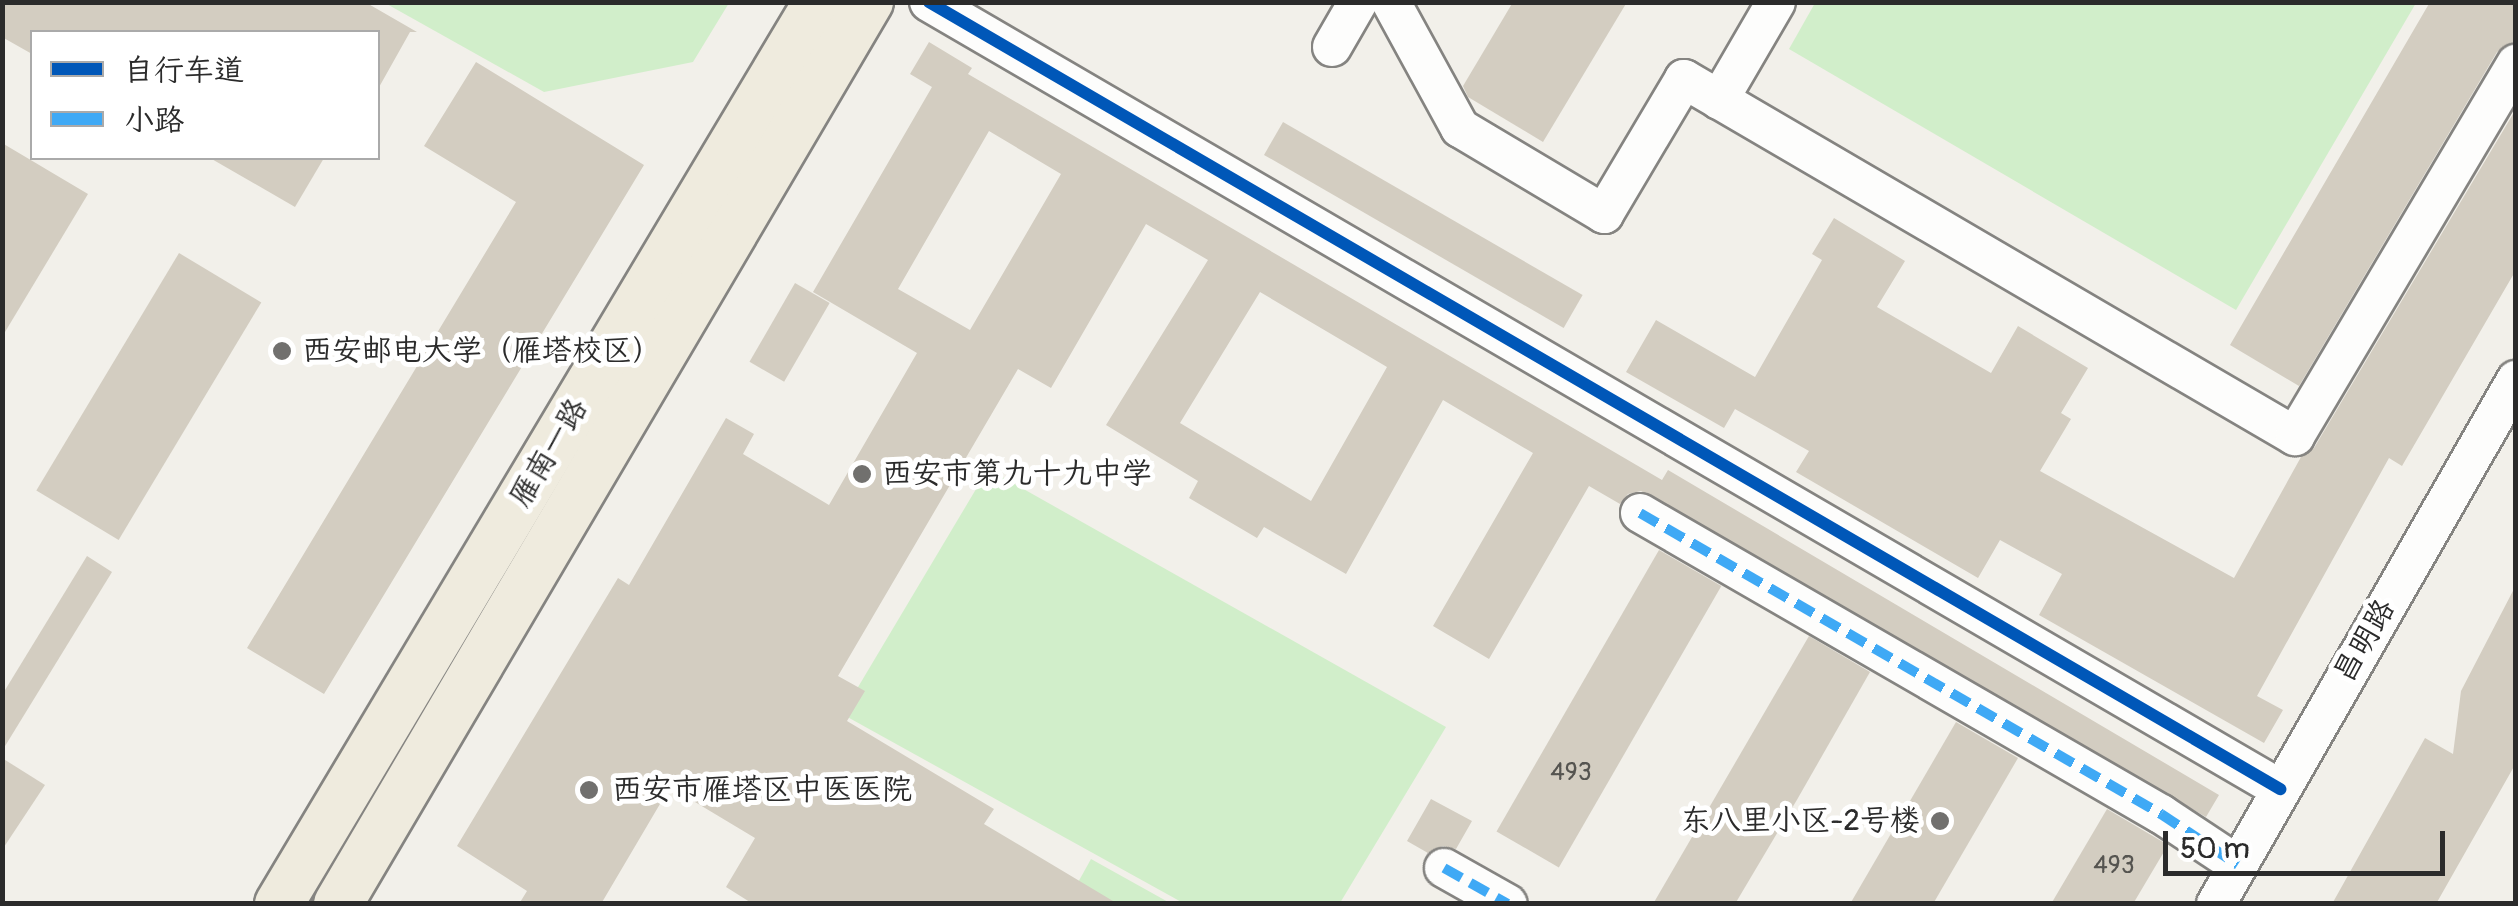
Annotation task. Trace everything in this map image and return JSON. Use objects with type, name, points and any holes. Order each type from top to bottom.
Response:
[{"type":"main road","name":"雁南一路","points":[[279,904],[818,2]]},
{"type":"main road","name":"雁南一路","points":[[338,904],[869,2]]},
{"type":"street","points":[[928,2],[2280,789]]},
{"type":"street","points":[[1332,47],[1358,2]]},
{"type":"street","points":[[1391,2],[1460,128],[1604,214],[1684,79],[2295,436],[2516,64]]},
{"type":"street","points":[[1718,100],[1776,2]]},
{"type":"street","name":"昌明路","points":[[2216,904],[2516,380]]},
{"type":"street","points":[[1640,513],[2161,814],[2238,864]]},
{"type":"street","points":[[1444,868],[1508,904]]},
{"type":"green space","points":[[1816,2],[2416,3],[2236,310],[1789,49]]},
{"type":"green space","points":[[385,3],[729,3],[693,62],[544,92]]},
{"type":"green space","points":[[988,469],[1446,727],[1340,903],[1185,904],[842,714]]},
{"type":"green space","points":[[1091,859],[1170,903],[1066,904]]},
{"type":"building","points":[[2,2],[365,2],[417,32],[410,32],[380,85],[380,30],[30,30],[30,53],[2,37]]},
{"type":"building","points":[[1513,2],[1627,2],[1543,142],[1468,97],[1463,86]]},
{"type":"building","points":[[2430,2],[2516,2],[2516,42],[2497,52],[2299,386],[2230,345]]},
{"type":"building","points":[[929,42],[972,68],[968,74],[1662,480],[1668,470],[2219,795],[2206,817],[1641,491],[1628,494],[1620,504],[1589,486],[1489,659],[1433,626],[1533,453],[1443,400],[1346,574],[1264,527],[1257,538],[1189,498],[1198,481],[1106,425],[1208,260],[1146,224],[1051,388],[1018,369],[838,676],[865,691],[847,721],[994,809],[984,824],[1118,904],[753,904],[726,887],[755,838],[670,787],[601,904],[519,904],[527,891],[457,846],[618,578],[629,585],[726,418],[754,434],[743,454],[829,505],[917,353],[813,292],[932,87],[910,74]],"holes":[[[989,131],[1061,174],[970,330],[898,289]],[[1260,292],[1387,367],[1311,501],[1180,423]]]},
{"type":"building","points":[[476,62],[644,165],[324,694],[247,648],[516,202],[424,146]]},
{"type":"building","points":[[2516,109],[2516,270],[2402,466],[2389,458],[2257,696],[2283,710],[2264,743],[2039,615],[2062,574],[2000,540],[1978,578],[1796,472],[1809,451],[1735,409],[1724,428],[1626,372],[1656,320],[1755,377],[1822,260],[1812,254],[1834,218],[1905,261],[1877,307],[1991,373],[2018,326],[2088,368],[2061,413],[2071,419],[2040,471],[2234,578],[2301,457],[2314,448]]},
{"type":"building","points":[[1283,122],[1583,295],[1564,328],[1264,155]]},
{"type":"building","points":[[2,143],[88,194],[2,337]]},
{"type":"building","points":[[213,160],[323,160],[295,207]]},
{"type":"building","points":[[179,253],[261,302],[119,540],[36,490]]},
{"type":"building","points":[[795,283],[830,303],[784,382],[750,362]]},
{"type":"building","points":[[1659,550],[1721,586],[1559,867],[1496,831]]},
{"type":"building","points":[[87,556],[112,572],[2,751],[2,695]]},
{"type":"building","points":[[2516,585],[2516,763],[2436,904],[2332,904],[2425,738],[2453,754],[2461,691]]},
{"type":"building","points":[[1809,636],[1870,672],[1798,798],[1735,904],[1653,904]]},
{"type":"building","name":"东八里小区-2号楼","points":[[1956,722],[2018,758],[1933,904],[1850,904]]},
{"type":"building","points":[[2,758],[45,785],[2,850]]},
{"type":"building","points":[[1431,799],[1472,821],[1456,849],[1443,846],[1428,853],[1407,841]]},
{"type":"building","points":[[2107,809],[2168,845],[2133,904],[2051,904]]},
{"type":"marked path","points":[[1640,513],[2161,814],[2238,865]]},
{"type":"marked path","points":[[1444,868],[1508,904]]},
{"type":"cycle path","points":[[929,2],[2280,789]]},
{"type":"place","name":"西安邮电大学（雁塔校区）","points":[[282,351]]},
{"type":"place","name":"西安市第九十九中学","points":[[862,474]]},
{"type":"place","name":"西安市雁塔区中医医院","points":[[589,790]]},
{"type":"place","name":"东八里小区-2号楼","points":[[1940,821]]}]
